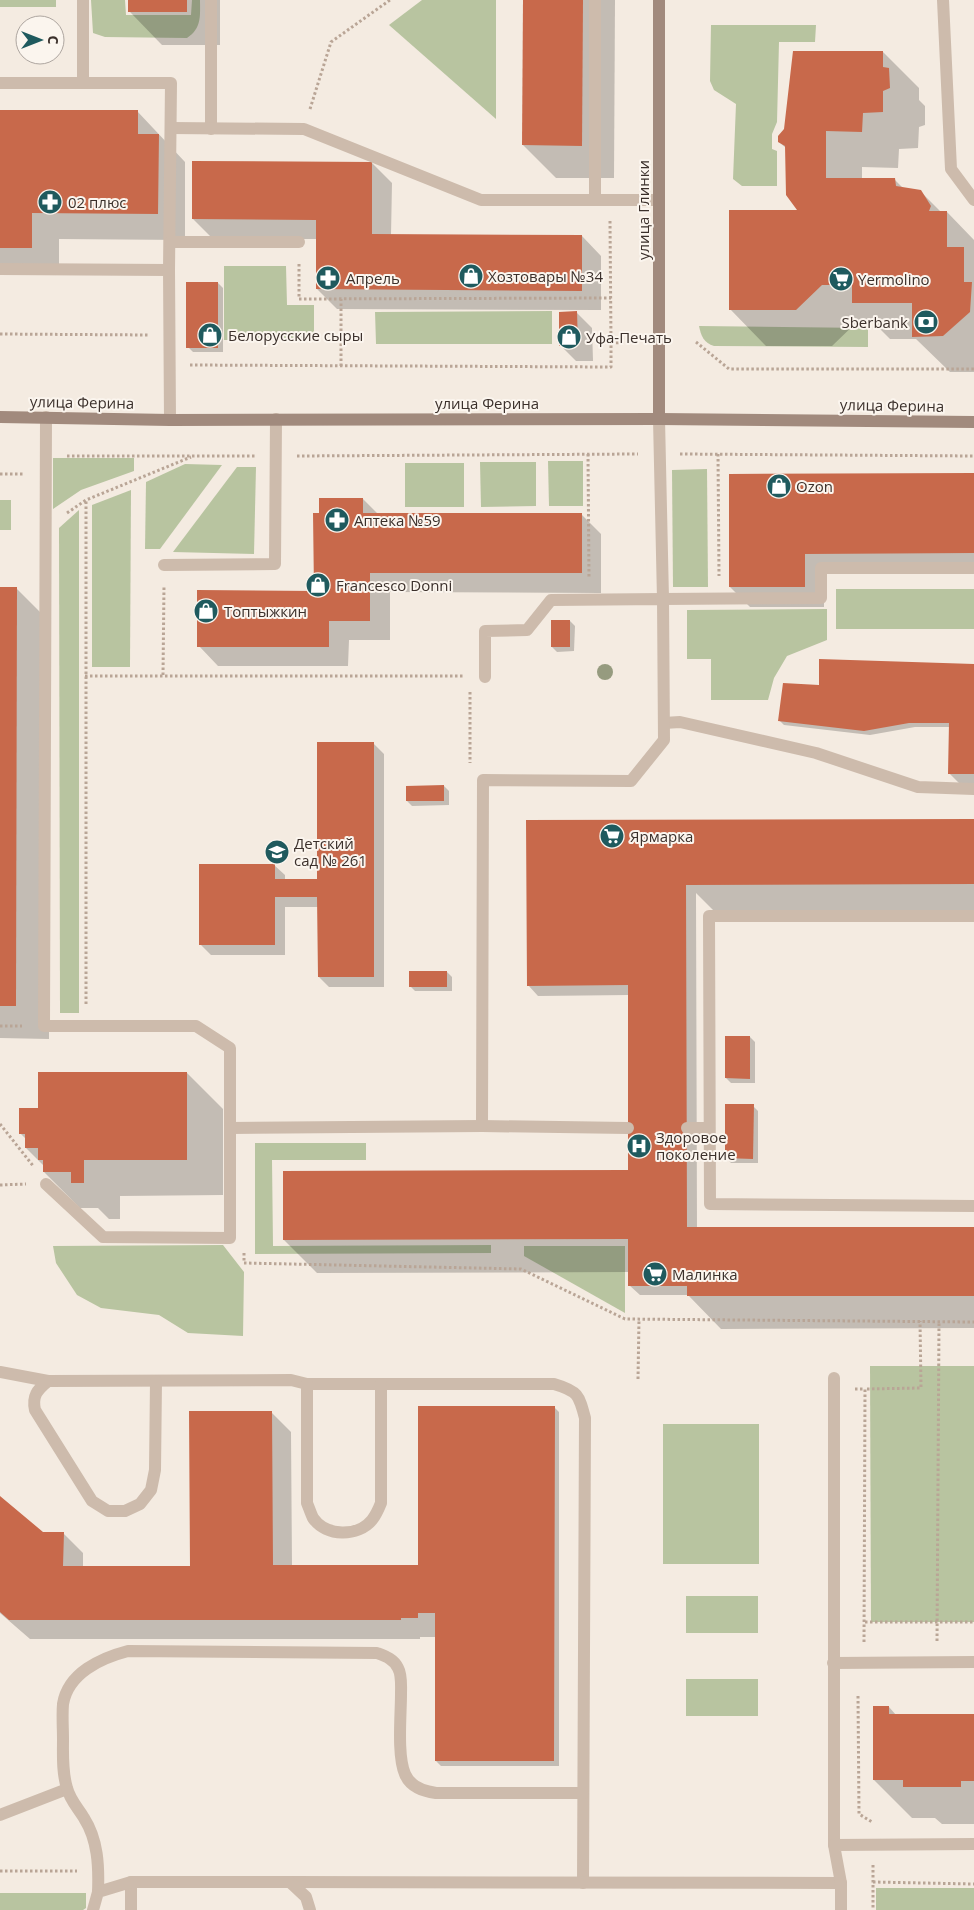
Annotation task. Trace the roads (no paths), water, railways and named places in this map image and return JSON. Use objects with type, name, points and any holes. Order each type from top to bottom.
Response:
[{"type":"main road","name":"улица Глинки","points":[[659,0],[659,420]]},
{"type":"main road","name":"улица Ферина","points":[[0,417],[170,420],[974,422]]},
{"type":"lane","points":[[83,83],[84,0]]},
{"type":"lane","points":[[211,0],[211,129]]},
{"type":"lane","points":[[595,0],[595,200]]},
{"type":"lane","points":[[943,0],[951,169],[974,200]]},
{"type":"lane","points":[[0,83],[171,83],[170,420]]},
{"type":"lane","points":[[171,128],[304,129],[481,200],[659,200]]},
{"type":"lane","points":[[170,242],[299,242]]},
{"type":"lane","points":[[0,269],[169,270]]},
{"type":"lane","points":[[46,417],[44,1026],[196,1026],[230,1048],[230,1238],[103,1237],[46,1184]]},
{"type":"lane","points":[[164,564],[275,564],[276,419]]},
{"type":"lane","points":[[482,1126],[483,780],[631,781],[664,740],[659,420]]},
{"type":"lane","points":[[485,678],[485,631],[527,630],[551,600],[821,598],[821,568],[974,568]]},
{"type":"lane","points":[[664,723],[680,722],[816,753],[918,787],[974,789]]},
{"type":"lane","points":[[974,916],[709,916],[710,1204],[974,1206]]},
{"type":"lane","points":[[230,1128],[482,1126],[628,1128]]},
{"type":"lane","points":[[687,1128],[709,1128]]},
{"type":"lane","points":[[0,1372],[48,1381],[291,1380],[307,1384],[554,1384],[570,1389],[580,1398],[585,1418],[583,1883]]},
{"type":"lane","points":[[834,1378],[834,1845],[841,1883],[841,1910]]},
{"type":"lane","points":[[48,1381],[36,1391],[33,1401],[35,1410],[92,1501],[108,1511],[125,1511],[140,1504],[151,1490],[155,1470],[156,1381]]},
{"type":"lane","points":[[307,1384],[307,1503],[313,1518],[322,1526],[335,1532],[344,1533],[355,1532],[367,1526],[374,1519],[381,1502],[381,1384]]},
{"type":"lane","points":[[93,1910],[98,1892],[99,1869],[93,1835],[67,1789],[63,1772],[63,1703],[71,1686],[80,1675],[91,1665],[111,1655],[128,1651],[377,1653],[389,1657],[399,1668],[401,1681],[401,1757],[405,1775],[413,1785],[423,1791],[436,1794],[583,1794]]},
{"type":"lane","points":[[833,1663],[974,1662]]},
{"type":"lane","points":[[0,1815],[67,1789]]},
{"type":"lane","points":[[834,1845],[974,1844]]},
{"type":"lane","points":[[98,1892],[131,1882],[841,1883]]},
{"type":"lane","points":[[131,1882],[131,1910]]},
{"type":"lane","points":[[290,1882],[306,1898],[310,1910]]},
{"type":"place","name":"02 плюс","points":[[50,202]]},
{"type":"place","name":"Хозтовары №34","points":[[471,276]]},
{"type":"place","name":"Апрель","points":[[328,278]]},
{"type":"place","name":"Yermolino","points":[[841,279]]},
{"type":"place","name":"Sberbank","points":[[926,322]]},
{"type":"place","name":"Белорусские сыры","points":[[210,335]]},
{"type":"place","name":"Уфа-Печать","points":[[569,337]]},
{"type":"place","name":"Ozon","points":[[779,486]]},
{"type":"place","name":"Аптека №59","points":[[337,520]]},
{"type":"place","name":"Francesco Donni","points":[[318,585]]},
{"type":"place","name":"Топтыжкин","points":[[206,611]]},
{"type":"place","name":"Ярмарка","points":[[612,836]]},
{"type":"place","name":"Детский сад № 261","points":[[277,852]]},
{"type":"place","name":"Здоровое поколение","points":[[639,1146]]},
{"type":"place","name":"Малинка","points":[[655,1274]]}]
